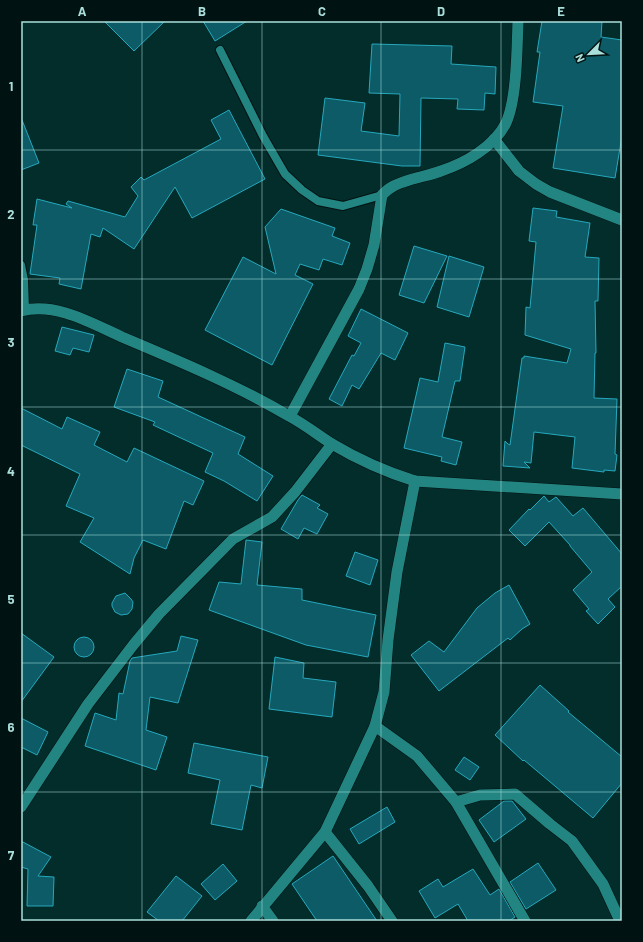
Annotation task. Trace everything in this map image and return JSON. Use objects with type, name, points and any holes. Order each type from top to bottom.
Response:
[{"type":"street","points":[[290,416],[359,289],[374,245],[382,195],[393,186],[441,171],[480,152],[494,139],[506,123],[512,100],[518,21]]},
{"type":"street","points":[[494,139],[519,171],[536,184],[550,192],[622,220]]},
{"type":"street","points":[[23,310],[42,309],[68,314],[233,385],[290,416],[332,444],[360,459],[391,473],[415,481],[622,494]]},
{"type":"street","points":[[21,807],[88,704],[159,614],[233,539],[272,517],[295,492],[332,444]]},
{"type":"street","points":[[251,921],[325,832],[375,726],[384,692],[388,640],[397,572],[415,481]]},
{"type":"street","points":[[375,726],[417,756],[456,802],[525,921]]},
{"type":"street","points":[[456,802],[480,795],[515,794],[572,841],[603,884],[620,921]]},
{"type":"street","points":[[325,832],[368,886],[392,921]]},
{"type":"street","points":[[262,906],[273,921]]},
{"type":"lane","points":[[220,50],[263,136],[285,174],[302,190],[318,202],[343,206],[382,195]]},
{"type":"lane","points":[[21,265],[24,280],[23,310]]},
{"type":"building","points":[[104,21],[165,21],[134,51]]},
{"type":"building","points":[[203,21],[247,21],[215,41]]},
{"type":"building","points":[[542,21],[602,21],[601,37],[622,40],[622,136],[615,178],[553,168],[563,106],[533,102],[540,52],[537,52]]},
{"type":"building","points":[[372,44],[452,46],[451,64],[496,67],[495,94],[485,93],[484,110],[457,109],[458,99],[421,98],[420,166],[402,166],[318,155],[325,98],[365,103],[361,131],[399,136],[400,94],[369,93]]},
{"type":"building","points":[[229,110],[265,179],[192,218],[175,187],[134,249],[103,228],[100,237],[91,234],[81,289],[59,284],[60,278],[30,274],[37,225],[33,225],[37,199],[72,208],[66,204],[68,201],[125,217],[138,196],[131,187],[141,177],[144,180],[221,139],[211,120]]},
{"type":"building","points":[[21,120],[39,163],[21,170]]},
{"type":"building","points":[[533,208],[557,211],[556,217],[590,223],[585,257],[599,258],[598,301],[595,301],[596,353],[594,398],[617,399],[615,454],[617,455],[615,471],[604,470],[604,472],[572,468],[575,437],[534,432],[531,463],[524,462],[530,468],[503,466],[505,441],[510,445],[522,358],[524,358],[524,356],[567,363],[571,349],[525,335],[526,307],[530,308],[536,242],[529,241]]},
{"type":"building","points":[[281,209],[335,228],[332,236],[350,243],[342,265],[323,259],[319,270],[300,264],[295,275],[313,284],[272,365],[205,330],[243,257],[276,274],[265,227]]},
{"type":"building","points":[[414,246],[447,256],[424,303],[399,295]]},
{"type":"building","points":[[449,256],[484,267],[469,317],[437,307]]},
{"type":"building","points":[[361,309],[408,333],[395,360],[381,353],[359,389],[352,385],[342,406],[329,399],[352,355],[354,356],[361,343],[348,336]]},
{"type":"building","points":[[62,327],[94,335],[89,352],[73,348],[70,355],[55,351]]},
{"type":"building","points":[[445,343],[465,347],[460,381],[455,381],[442,437],[462,442],[456,465],[441,461],[442,457],[404,448],[420,378],[438,382]]},
{"type":"building","points":[[127,369],[163,381],[158,397],[245,437],[238,454],[273,476],[257,501],[224,481],[205,472],[213,453],[153,425],[155,422],[114,407]]},
{"type":"building","points":[[21,408],[62,429],[67,417],[100,432],[94,445],[127,462],[134,448],[204,481],[193,505],[184,501],[166,549],[143,540],[134,558],[130,574],[80,542],[94,518],[66,506],[80,474],[21,445]]},
{"type":"building","points":[[302,495],[320,505],[317,508],[328,514],[317,534],[304,528],[298,539],[281,529]]},
{"type":"building","points":[[544,496],[549,502],[556,497],[573,516],[583,508],[622,554],[622,586],[608,599],[615,607],[598,624],[586,611],[589,609],[573,590],[592,572],[549,522],[525,546],[509,530]]},
{"type":"building","points":[[246,540],[262,542],[257,585],[302,589],[302,600],[376,615],[368,657],[306,645],[209,610],[219,582],[241,584]]},
{"type":"building","points":[[355,552],[378,560],[370,585],[346,576]]},
{"type":"building","points":[[509,585],[530,624],[510,640],[508,638],[439,691],[411,655],[429,641],[444,652],[477,608],[495,593]]},
{"type":"building","points":[[125,593],[133,602],[132,609],[128,614],[121,615],[115,612],[112,603],[116,596]]},
{"type":"building","points":[[21,633],[54,657],[21,702]]},
{"type":"building","points":[[181,636],[198,640],[178,703],[150,697],[146,730],[167,737],[156,770],[85,746],[95,713],[116,720],[119,693],[123,694],[130,661],[132,658],[177,651]]},
{"type":"building","points":[[84,637],[91,640],[94,647],[91,654],[84,657],[77,654],[74,647],[77,640]]},
{"type":"building","points":[[275,657],[304,663],[303,678],[336,682],[332,717],[269,709]]},
{"type":"building","points":[[540,685],[569,711],[568,712],[622,757],[622,783],[593,818],[524,760],[523,761],[495,735]]},
{"type":"building","points":[[21,718],[48,732],[37,755],[21,747]]},
{"type":"building","points":[[194,743],[268,757],[262,788],[251,785],[242,830],[211,824],[220,780],[188,773]]},
{"type":"building","points":[[464,757],[479,767],[470,780],[455,770]]},
{"type":"building","points":[[504,801],[512,801],[526,819],[494,842],[479,820]]},
{"type":"building","points":[[387,807],[395,822],[359,844],[350,829]]},
{"type":"building","points":[[21,841],[51,857],[38,876],[54,877],[53,906],[27,906],[28,869],[21,867]]},
{"type":"building","points":[[333,856],[377,921],[317,921],[292,884]]},
{"type":"building","points":[[538,863],[556,890],[526,909],[510,882]]},
{"type":"building","points":[[223,864],[237,881],[215,900],[201,884]]},
{"type":"building","points":[[473,869],[490,895],[499,889],[515,917],[509,921],[468,921],[458,904],[435,918],[419,891],[438,879],[443,887]]},
{"type":"building","points":[[176,876],[202,896],[182,921],[159,921],[147,912]]}]
